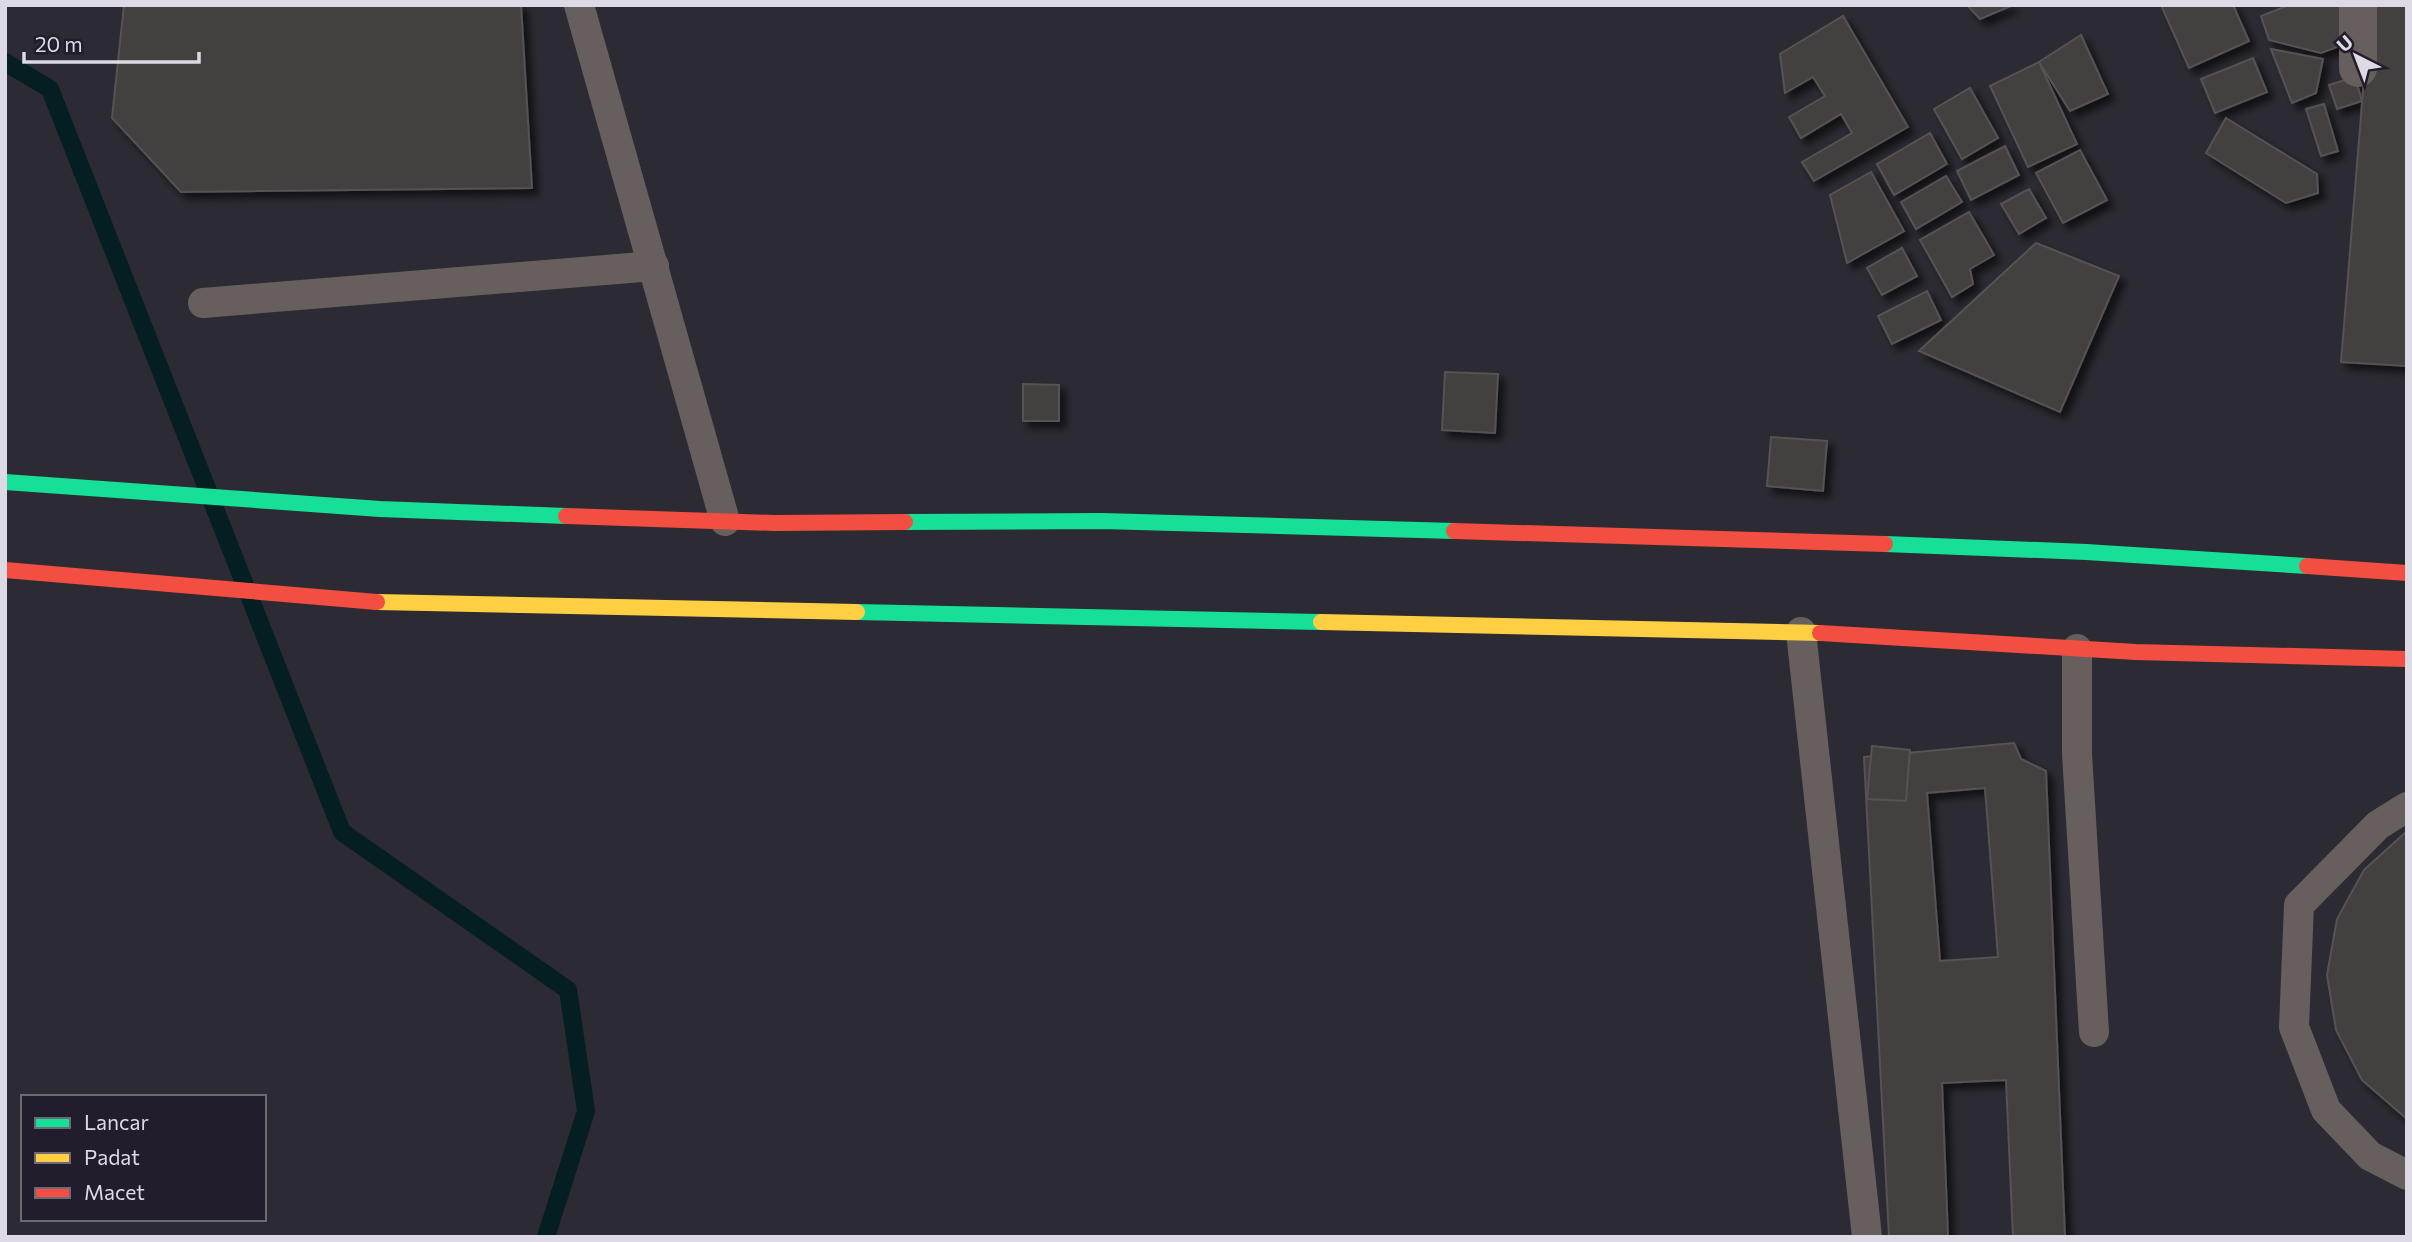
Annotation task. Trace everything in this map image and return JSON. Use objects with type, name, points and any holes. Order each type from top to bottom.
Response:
[{"type":"main road","points":[[5,482],[380,509],[725,521],[1102,520],[1864,543],[2087,552],[2407,573]]},
{"type":"main road","points":[[5,570],[379,601],[1801,632],[2077,649],[2407,659]]},
{"type":"street","points":[[2358,5],[2358,68]]},
{"type":"lane","points":[[579,5],[725,521]]},
{"type":"lane","points":[[203,303],[654,266]]},
{"type":"lane","points":[[1801,632],[1867,1237]]},
{"type":"lane","points":[[2077,649],[2077,754],[2094,1032]]},
{"type":"lane","points":[[2407,807],[2378,825],[2299,905],[2294,1027],[2326,1110],[2370,1156],[2407,1175]]},
{"type":"building","points":[[124,5],[521,5],[532,188],[181,192],[112,118]]},
{"type":"building","points":[[1967,5],[2013,5],[1980,19]]},
{"type":"building","points":[[2161,5],[2233,5],[2249,41],[2189,68]]},
{"type":"building","points":[[2289,5],[2343,5],[2356,40],[2321,53],[2269,40],[2261,16]]},
{"type":"building","points":[[2370,5],[2407,5],[2407,366],[2341,362]]},
{"type":"building","points":[[1843,16],[1908,127],[1814,181],[1802,162],[1852,133],[1841,114],[1801,138],[1789,117],[1825,96],[1813,77],[1785,93],[1780,54]]},
{"type":"building","points":[[2081,35],[2108,94],[2070,111],[2039,62]]},
{"type":"building","points":[[2271,49],[2323,59],[2316,93],[2292,103]]},
{"type":"building","points":[[2253,58],[2267,92],[2215,113],[2201,79]]},
{"type":"building","points":[[2039,62],[2077,144],[2028,167],[1990,86]]},
{"type":"building","points":[[2355,77],[2362,101],[2337,109],[2329,85]]},
{"type":"building","points":[[1970,88],[1998,138],[1962,159],[1934,109]]},
{"type":"building","points":[[2324,104],[2338,151],[2321,156],[2306,109]]},
{"type":"building","points":[[2226,118],[2317,174],[2318,193],[2286,203],[2206,153]]},
{"type":"building","points":[[1930,133],[1947,164],[1894,195],[1877,164]]},
{"type":"building","points":[[2005,146],[2019,175],[1971,200],[1957,171]]},
{"type":"building","points":[[2080,150],[2107,200],[2063,223],[2036,173]]},
{"type":"building","points":[[1871,172],[1904,231],[1847,263],[1830,195]]},
{"type":"building","points":[[1946,176],[1962,202],[1916,229],[1901,202]]},
{"type":"building","points":[[2029,189],[2046,218],[2019,234],[2001,204]]},
{"type":"building","points":[[1969,212],[1994,255],[1970,269],[1973,284],[1952,297],[1920,240]]},
{"type":"building","points":[[2036,243],[2119,276],[2060,412],[1919,351]]},
{"type":"building","points":[[1902,248],[1917,276],[1882,295],[1867,268]]},
{"type":"building","points":[[1927,291],[1941,320],[1892,344],[1878,316]]},
{"type":"building","points":[[1445,372],[1498,374],[1495,433],[1442,430]]},
{"type":"building","points":[[1023,384],[1059,385],[1059,421],[1023,421]]},
{"type":"building","points":[[1771,437],[1827,441],[1823,491],[1767,486]]},
{"type":"building","points":[[2014,743],[2021,759],[2046,771],[2065,1237],[2013,1237],[2006,1080],[1942,1083],[1948,1237],[1889,1237],[1864,757]],"holes":[[[1985,788],[1998,957],[1940,961],[1927,793]]]},
{"type":"building","points":[[1872,746],[1910,750],[1906,801],[1867,799]]},
{"type":"building","points":[[2406,832],[2407,1119],[2362,1080],[2336,1030],[2327,975],[2337,919],[2364,870]]},
{"type":"waterway","points":[[5,62],[50,89],[342,832],[568,990],[586,1111],[546,1237]]},
{"type":"traffic: fast","points":[[5,482],[380,509],[566,516]]},
{"type":"traffic: fast","points":[[905,522],[1102,521],[1454,531]]},
{"type":"traffic: fast","points":[[1885,544],[2086,552],[2307,566]]},
{"type":"traffic: fast","points":[[857,612],[1321,622]]},
{"type":"traffic: slow","points":[[377,602],[857,612]]},
{"type":"traffic: slow","points":[[1321,622],[1820,633]]},
{"type":"traffic: jam","points":[[566,516],[774,523],[905,522]]},
{"type":"traffic: jam","points":[[1454,531],[1885,544]]},
{"type":"traffic: jam","points":[[2307,566],[2407,573]]},
{"type":"traffic: jam","points":[[5,570],[377,602]]},
{"type":"traffic: jam","points":[[1820,633],[2136,652],[2407,659]]}]
